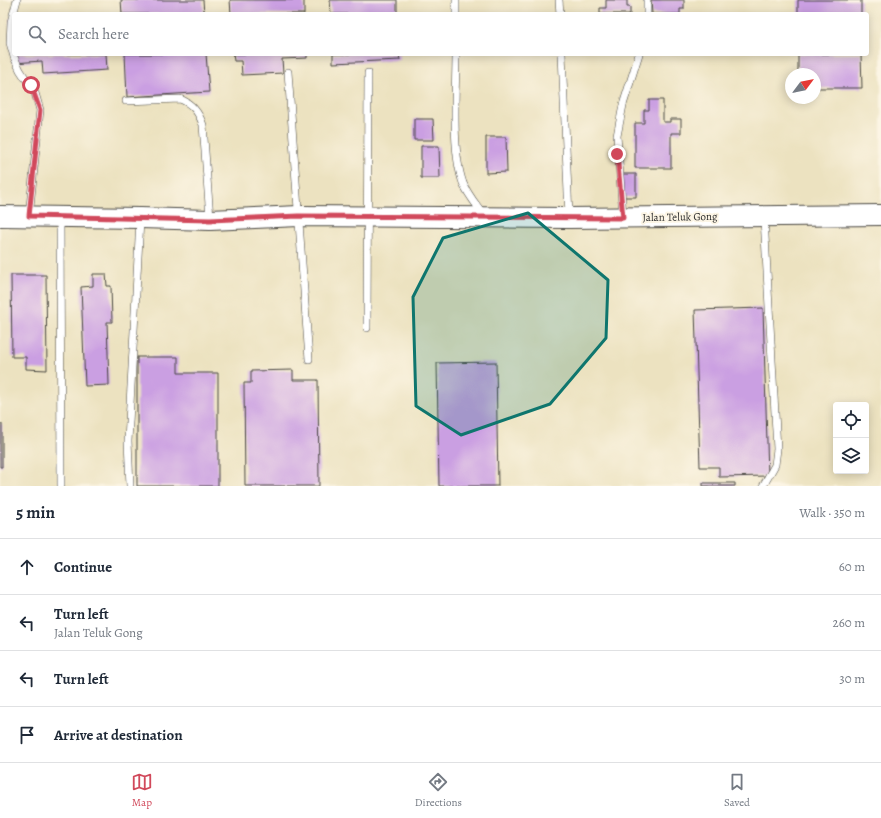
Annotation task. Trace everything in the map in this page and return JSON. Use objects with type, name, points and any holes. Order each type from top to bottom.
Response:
[{"type":"street","name":"Jalan Teluk Gong","points":[[0,216],[210,220],[298,216],[623,218],[881,215]]},
{"type":"lane","points":[[14,12],[17,0]]},
{"type":"lane","points":[[456,0],[456,12]]},
{"type":"lane","points":[[559,0],[560,12]]},
{"type":"lane","points":[[647,0],[647,12]]},
{"type":"lane","points":[[12,18],[10,43],[12,50]]},
{"type":"lane","points":[[14,56],[20,70],[35,93],[40,110],[29,216]]},
{"type":"lane","points":[[456,56],[457,145],[460,167],[463,183],[469,195],[485,218]]},
{"type":"lane","points":[[562,56],[569,218]]},
{"type":"lane","points":[[623,218],[617,136],[623,105],[638,56]]},
{"type":"lane","points":[[288,72],[309,359]]},
{"type":"lane","points":[[367,328],[368,73]]},
{"type":"lane","points":[[126,101],[180,99],[187,102],[200,115],[203,125],[210,220]]},
{"type":"lane","points":[[60,216],[61,486]]},
{"type":"lane","points":[[763,486],[775,465],[777,449],[764,216]]},
{"type":"lane","points":[[130,486],[128,441],[140,218]]},
{"type":"highlighted area","points":[[528,213],[608,280],[606,338],[550,404],[461,435],[416,406],[413,297],[443,238]]},
{"type":"building","points":[[121,0],[203,0],[204,12],[122,12]]},
{"type":"building","points":[[230,0],[304,0],[304,12],[231,12]]},
{"type":"building","points":[[330,0],[397,0],[397,12],[331,12]]},
{"type":"building","points":[[606,0],[627,0],[627,7],[630,7],[630,12],[600,12],[600,8],[606,8]]},
{"type":"building","points":[[651,0],[684,0],[684,9],[680,9],[680,12],[652,12]]},
{"type":"building","points":[[798,0],[861,0],[861,12],[798,12]]},
{"type":"building","points":[[10,18],[12,18],[12,48]]},
{"type":"building","points":[[13,56],[106,56],[107,70],[43,74],[42,61],[13,63]]},
{"type":"building","points":[[125,56],[206,56],[209,92],[127,97]]},
{"type":"building","points":[[233,56],[307,56],[307,58],[282,59],[283,73],[242,75],[241,61],[234,61]]},
{"type":"building","points":[[333,56],[399,56],[400,60],[333,63]]},
{"type":"building","points":[[798,56],[861,56],[862,88],[821,88],[821,68],[798,68]]},
{"type":"building","points":[[649,100],[663,100],[663,122],[670,122],[670,119],[681,119],[681,133],[671,133],[671,168],[635,168],[635,123],[644,123],[644,110],[649,110]]},
{"type":"building","points":[[414,119],[433,119],[434,140],[414,140]]},
{"type":"building","points":[[486,137],[506,137],[507,172],[486,173]]},
{"type":"building","points":[[421,146],[439,146],[440,178],[421,178]]},
{"type":"building","points":[[621,174],[636,174],[636,197],[621,197]]},
{"type":"building","points":[[93,274],[106,274],[107,286],[111,286],[112,322],[107,322],[109,385],[85,386],[81,287],[93,286]]},
{"type":"building","points":[[11,275],[46,275],[47,370],[26,369],[26,357],[12,357]]},
{"type":"building","points":[[763,308],[768,476],[719,477],[719,467],[700,467],[695,310]]},
{"type":"building","points":[[137,357],[178,357],[178,373],[218,373],[218,486],[137,486]]},
{"type":"building","points":[[496,362],[498,486],[439,486],[437,363]]},
{"type":"building","points":[[293,370],[293,380],[318,380],[319,486],[245,486],[244,383],[251,383],[251,371]]},
{"type":"building","points":[[0,424],[2,424],[2,467],[0,467]]},
{"type":"building","points":[[703,483],[735,483],[735,486],[703,486]]},
{"type":"route","points":[[31,85],[40,110],[29,216],[210,220],[298,216],[623,218],[617,154]]}]
